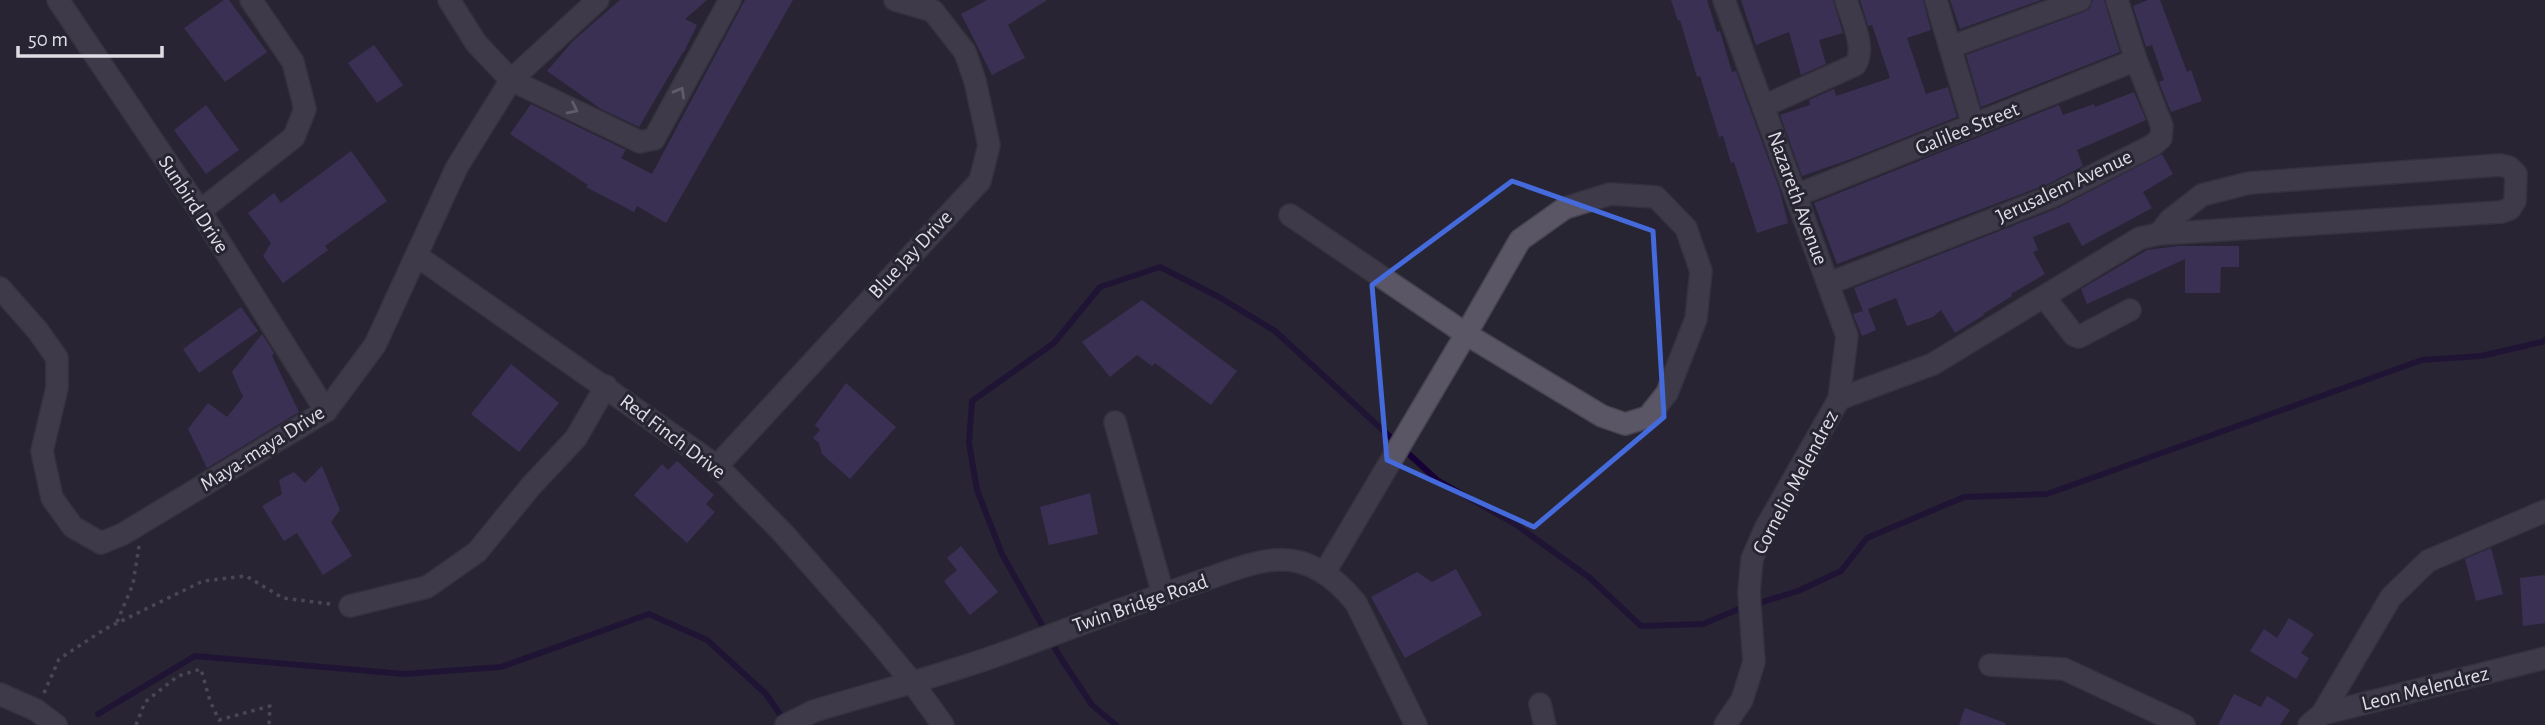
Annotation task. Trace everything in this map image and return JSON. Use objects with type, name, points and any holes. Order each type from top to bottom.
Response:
[{"type":"street","name":"Sunbird Drive","points":[[58,0],[200,211],[327,411]]},
{"type":"street","points":[[200,211],[294,137],[305,109],[293,62],[251,0]]},
{"type":"street","points":[[449,0],[476,43],[511,80],[640,142],[654,139],[730,0]]},
{"type":"street","name":"Maya-maya Drive","points":[[0,288],[38,331],[57,358],[57,388],[42,451],[52,498],[73,527],[101,542],[143,522],[327,411],[375,345],[457,167],[511,80],[598,0]]},
{"type":"street","points":[[895,0],[939,5]]},
{"type":"street","name":"Nazareth Avenue","points":[[1724,0],[1830,283],[1847,336],[1839,399]]},
{"type":"street","points":[[1764,106],[1854,65],[1859,59],[1860,50],[1846,0]]},
{"type":"street","points":[[1936,0],[1973,125]]},
{"type":"street","points":[[1950,47],[2080,0]]},
{"type":"street","name":"Jerusalem Avenue","points":[[1830,283],[2053,196],[2153,145],[2161,138],[2162,126],[2136,60],[2117,0]]},
{"type":"street","name":"Blue Jay Drive","points":[[717,466],[980,181],[989,145],[975,81],[965,52],[939,5]]},
{"type":"street","name":"Galilee Street","points":[[1797,195],[2136,60]]},
{"type":"street","points":[[1839,399],[1933,364],[2140,238],[2159,234],[2501,212],[2510,209],[2515,201],[2515,174],[2509,167],[2500,165],[2249,183],[2202,195],[2170,220],[2159,234]]},
{"type":"street","points":[[1290,215],[1466,334],[1602,416],[1625,424],[1648,417],[1667,393],[1696,319],[1701,271],[1686,228],[1656,197],[1610,194],[1565,208],[1521,240],[1466,334],[1325,572]]},
{"type":"street","name":"Red Finch Drive","points":[[417,256],[717,466],[783,533],[912,682],[943,725]]},
{"type":"street","points":[[2045,298],[2074,335],[2079,337],[2130,310]]},
{"type":"street","points":[[350,606],[427,587],[477,552],[531,485],[576,438],[606,386]]},
{"type":"street","name":"Cornelio Melendrez","points":[[1725,725],[1742,700],[1754,662],[1749,592],[1752,559],[1765,529],[1839,399]]},
{"type":"street","points":[[1115,422],[1163,594]]},
{"type":"street","points":[[2315,719],[2391,597],[2428,561],[2545,511]]},
{"type":"street","name":"Twin Bridge Road","points":[[786,725],[814,711],[1031,643],[1074,625],[1245,567],[1277,560],[1306,564],[1325,572],[1343,586],[1356,603],[1416,725]]},
{"type":"street","name":"Leon Melendrez","points":[[2315,719],[2545,658]]},
{"type":"street","points":[[1990,665],[2064,669],[2184,725]]},
{"type":"street","points":[[0,694],[36,710],[56,725]]},
{"type":"path","points":[[116,624],[132,584],[143,522]]},
{"type":"path","points":[[36,710],[59,659],[116,624],[203,581],[246,576],[283,598],[350,606]]},
{"type":"path","points":[[136,725],[145,702],[178,676],[201,668],[209,701],[219,720],[270,706],[269,725]]},
{"type":"highlighted area","points":[[1512,181],[1653,231],[1664,417],[1534,527],[1387,460],[1372,285]]},
{"type":"building","points":[[224,0],[229,0],[267,52],[225,82],[184,28]]},
{"type":"building","points":[[620,0],[707,0],[685,19],[697,25],[639,127],[601,109],[547,71],[574,40]]},
{"type":"building","points":[[745,0],[793,0],[666,223],[637,206],[634,212],[586,187],[588,185],[510,134],[531,104],[626,150],[621,158],[652,174]]},
{"type":"building","points":[[987,0],[1047,0],[1008,25],[1025,58],[992,75],[961,14]]},
{"type":"building","points":[[1671,0],[1707,0],[1717,32],[1720,31],[1732,72],[1736,71],[1779,188],[1788,223],[1757,233],[1734,162],[1731,163],[1723,136],[1719,137],[1700,76],[1697,77],[1680,20],[1678,21]]},
{"type":"building","points":[[1741,0],[1833,0],[1843,33],[1819,40],[1826,64],[1801,75],[1789,32],[1756,45]]},
{"type":"building","points":[[1860,0],[1923,0],[1931,30],[1907,38],[1926,94],[1948,87],[1957,117],[1802,176],[1780,115],[1810,105],[1809,100],[1834,89],[1836,96],[1890,78],[1872,25],[1868,26]]},
{"type":"building","points":[[1950,0],[2041,0],[1960,29]]},
{"type":"building","points":[[2093,0],[2104,0],[2120,52],[1981,107],[1966,55],[2084,12],[2090,8]]},
{"type":"building","points":[[2148,0],[2160,0],[2187,72],[2191,70],[2202,101],[2171,112],[2159,82],[2164,80],[2152,45],[2146,47],[2133,6]]},
{"type":"building","points":[[374,45],[403,85],[377,103],[348,63]]},
{"type":"building","points":[[2134,92],[2146,120],[2077,150],[2083,166],[2048,184],[1837,264],[1814,203],[2059,105],[2063,115],[2094,104],[2095,107]]},
{"type":"building","points":[[206,105],[239,150],[206,174],[174,130]]},
{"type":"building","points":[[351,151],[387,201],[325,246],[328,250],[283,283],[263,256],[271,243],[248,213],[274,193],[281,203]]},
{"type":"building","points":[[2162,154],[2173,174],[2143,192],[2152,208],[2082,246],[2069,222],[2033,237],[2038,250],[2033,252],[2045,274],[1955,333],[1941,310],[1933,317],[1907,326],[1896,298],[1868,309],[1876,330],[1862,336],[1853,314],[1863,311],[1854,288],[2058,208]]},
{"type":"building","points":[[2178,246],[2239,246],[2239,267],[2221,267],[2220,293],[2185,293],[2185,259],[2087,304],[2081,289],[2147,250]]},
{"type":"building","points":[[1142,300],[1237,371],[1211,405],[1155,363],[1152,366],[1137,355],[1110,377],[1082,342]]},
{"type":"building","points":[[241,307],[258,331],[199,373],[183,349]]},
{"type":"building","points":[[262,334],[274,353],[272,356],[299,412],[207,468],[188,429],[208,403],[227,417],[243,397],[232,372]]},
{"type":"building","points":[[511,364],[559,403],[519,452],[471,414]]},
{"type":"building","points":[[846,383],[896,427],[850,479],[822,454],[819,443],[813,438],[820,430],[815,425]]},
{"type":"building","points":[[677,461],[714,495],[706,504],[715,512],[687,543],[634,495],[662,464],[668,470]]},
{"type":"building","points":[[322,466],[340,510],[331,522],[352,556],[323,575],[297,533],[284,541],[262,506],[282,494],[279,480],[294,472],[305,483]]},
{"type":"building","points":[[1090,493],[1098,534],[1049,545],[1040,507]]},
{"type":"building","points":[[961,546],[998,592],[970,615],[944,581],[957,570],[947,558]]},
{"type":"building","points":[[2491,548],[2503,594],[2476,601],[2465,559]]},
{"type":"building","points":[[1456,569],[1482,615],[1405,658],[1371,597],[1417,572],[1432,582]]},
{"type":"building","points":[[2545,575],[2545,623],[2523,626],[2520,578]]},
{"type":"building","points":[[2289,618],[2314,634],[2301,653],[2309,658],[2296,679],[2250,651],[2264,629],[2277,638]]},
{"type":"building","points":[[2234,694],[2261,707],[2267,696],[2290,710],[2280,725],[2218,725]]},
{"type":"building","points":[[1965,708],[2005,723],[2005,725],[1959,725]]},
{"type":"waterway","points":[[1116,725],[1092,705],[1060,657],[1002,554],[977,490],[969,443],[972,401],[1054,343],[1100,287],[1160,267],[1219,297],[1275,331],[1437,480],[1515,524],[1590,578],[1641,626],[1703,624],[1739,609],[1798,591],[1841,571],[1867,538],[1964,497],[2047,494],[2422,360],[2481,356],[2545,340]]},
{"type":"waterway","points":[[98,714],[195,656],[404,674],[501,667],[649,614],[707,640],[766,694],[784,720]]}]
